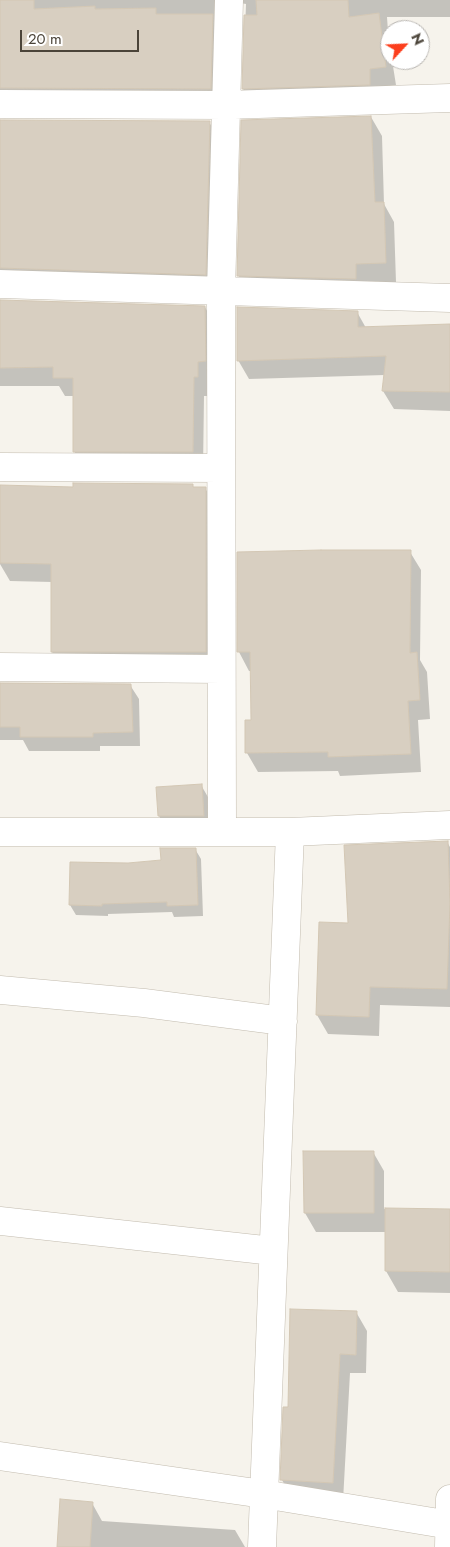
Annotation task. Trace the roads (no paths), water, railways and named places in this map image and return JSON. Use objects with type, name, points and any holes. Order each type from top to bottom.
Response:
[{"type":"street","points":[[222,832],[221,291],[229,0]]},
{"type":"street","points":[[0,104],[226,105],[450,98]]},
{"type":"street","points":[[0,284],[450,298]]},
{"type":"street","points":[[0,467],[221,468]]},
{"type":"street","points":[[0,667],[221,669]]},
{"type":"street","points":[[0,832],[290,832],[450,825]]},
{"type":"street","points":[[262,1547],[290,832]]},
{"type":"street","points":[[0,990],[144,1004],[283,1021]]},
{"type":"street","points":[[0,1221],[273,1251]]},
{"type":"street","points":[[0,1456],[263,1494],[449,1524]]}]
